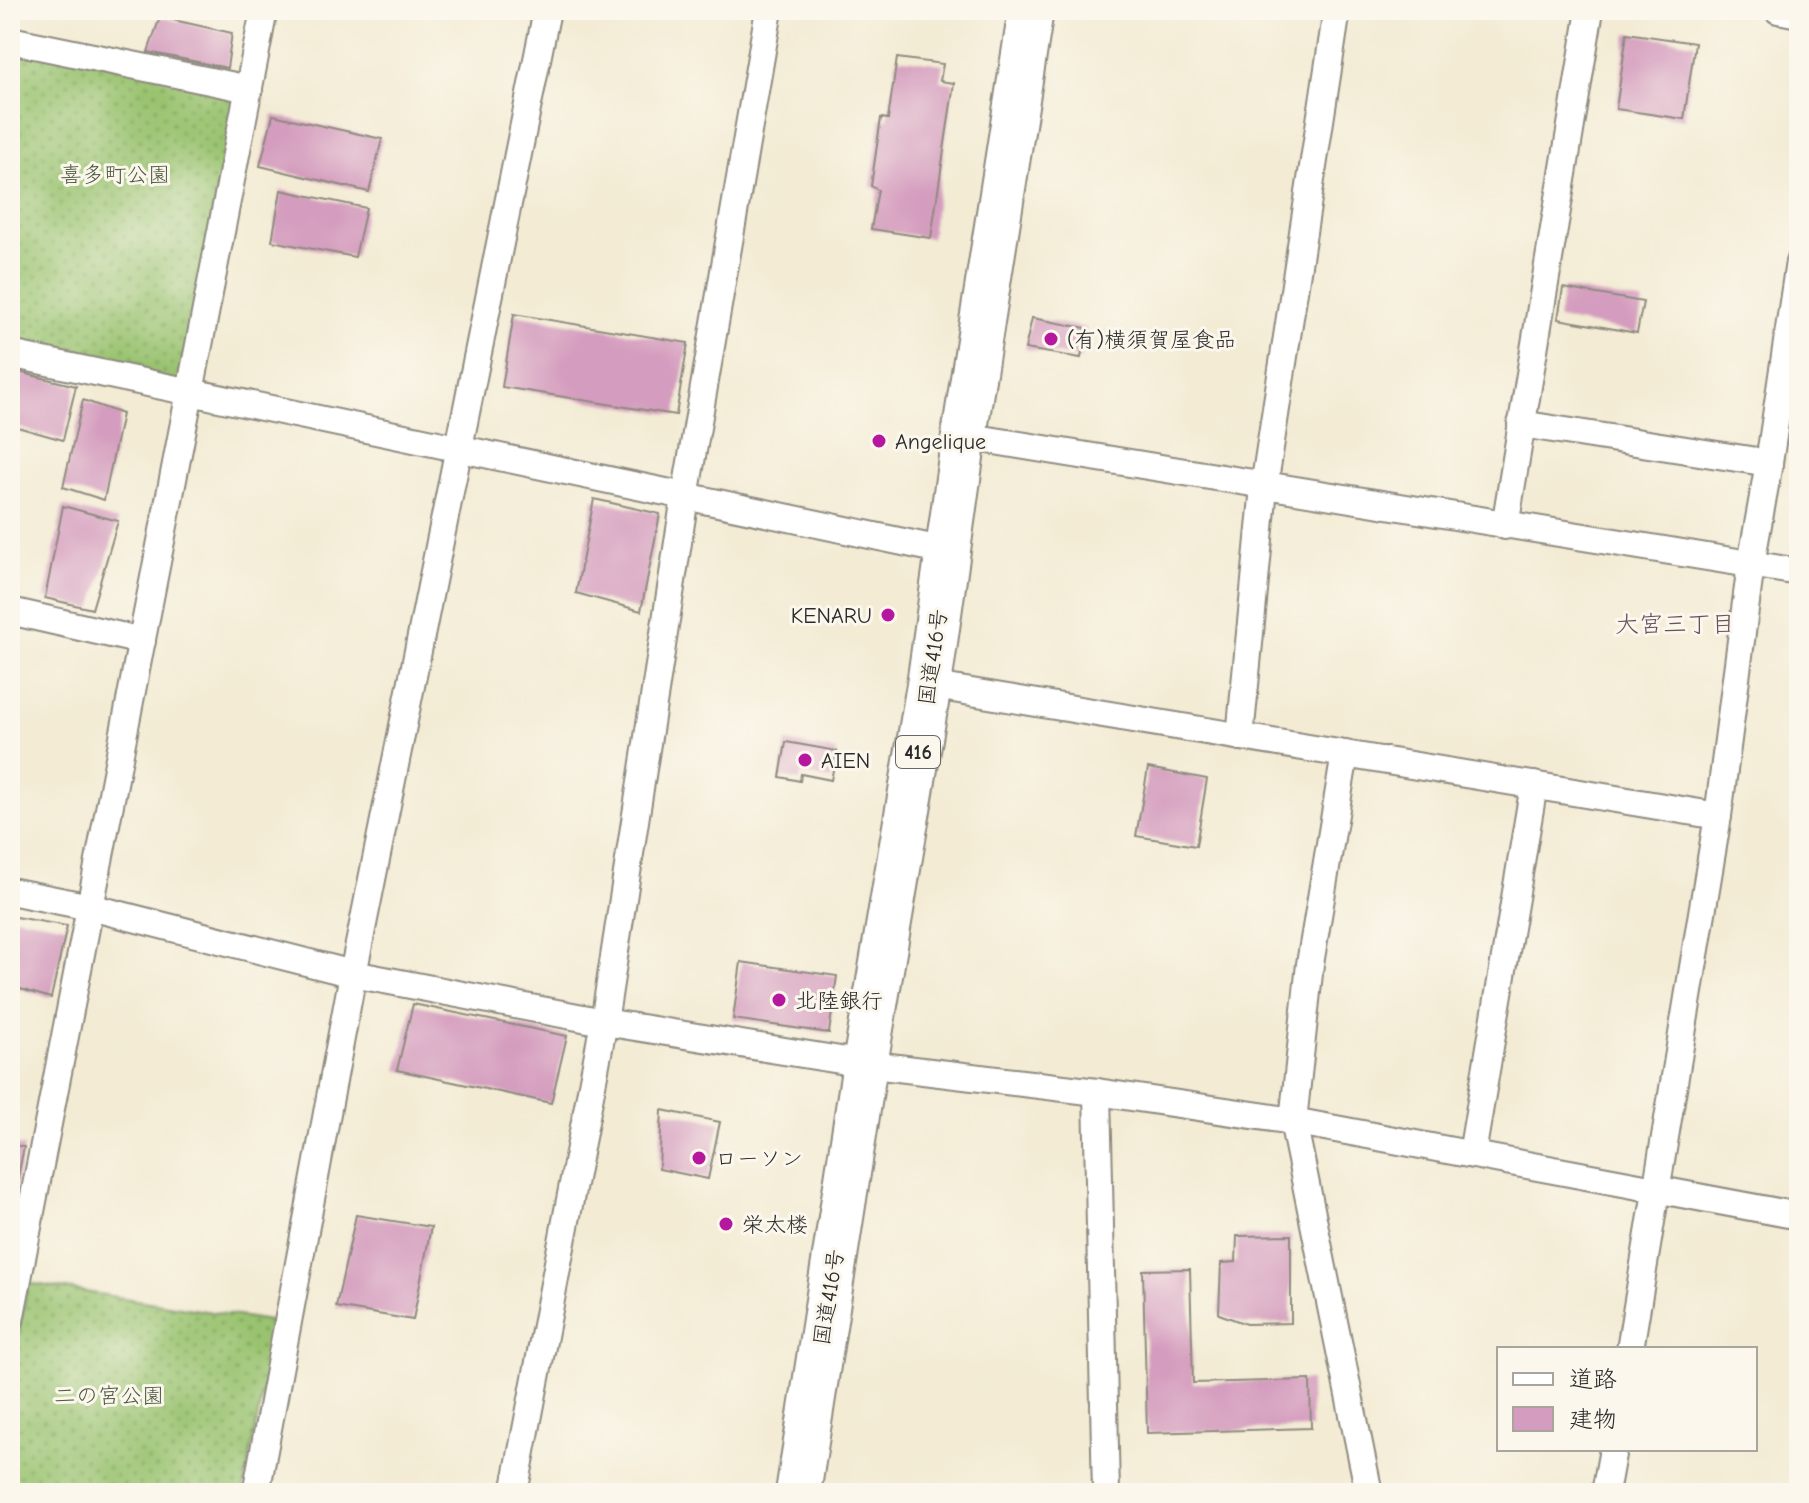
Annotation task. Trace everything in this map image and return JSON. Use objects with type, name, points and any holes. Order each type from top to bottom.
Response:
[{"type":"highway","name":"国道416号","points":[[798,1493],[865,1064],[929,685],[946,551],[1031,10]]},
{"type":"street","points":[[10,1320],[264,10]]},
{"type":"street","points":[[256,1493],[353,974],[547,10]]},
{"type":"street","points":[[514,1493],[604,1022],[685,497],[769,10]]},
{"type":"street","points":[[1240,737],[1264,487],[1337,10]]},
{"type":"street","points":[[1505,526],[1590,10]]},
{"type":"street","points":[[1778,10],[1799,14]]},
{"type":"street","points":[[10,40],[249,89]]},
{"type":"street","points":[[1630,1347],[1718,816],[1751,564],[1799,262]]},
{"type":"street","points":[[10,354],[946,551]]},
{"type":"street","points":[[1521,424],[1769,463]]},
{"type":"street","points":[[964,436],[1799,572]]},
{"type":"street","points":[[10,611],[142,641]]},
{"type":"street","points":[[929,685],[1718,816]]},
{"type":"street","points":[[1345,754],[1310,964],[1293,1121],[1369,1493]]},
{"type":"street","points":[[1472,1154],[1534,785]]},
{"type":"street","points":[[10,891],[90,907],[353,974],[604,1022],[865,1064],[1097,1092],[1293,1121],[1799,1216]]},
{"type":"street","points":[[1097,1092],[1106,1493]]},
{"type":"street","points":[[1605,1493],[1613,1451]]},
{"type":"green space","name":"喜多町公園","points":[[10,44],[239,90],[177,393],[10,358]]},
{"type":"green space","name":"二の宮公園","points":[[28,1283],[276,1322],[243,1493],[10,1493],[10,1382]]},
{"type":"building","points":[[160,17],[232,33],[227,68],[148,52]]},
{"type":"building","points":[[1627,33],[1695,43],[1684,119],[1616,109]]},
{"type":"building","points":[[897,58],[943,64],[940,81],[954,83],[931,238],[871,229],[878,190],[871,186],[881,118],[888,119]]},
{"type":"building","points":[[273,115],[382,139],[369,192],[260,166]]},
{"type":"building","points":[[281,190],[366,208],[355,257],[272,241]]},
{"type":"building","points":[[1563,288],[1643,302],[1637,333],[1558,319]]},
{"type":"building","points":[[514,314],[688,343],[676,415],[502,387]]},
{"type":"building","points":[[1032,318],[1086,328],[1081,358],[1025,349]]},
{"type":"building","points":[[10,370],[76,386],[63,440],[10,425]]},
{"type":"building","points":[[83,400],[122,414],[104,500],[63,487]]},
{"type":"building","points":[[594,499],[660,514],[641,611],[576,593]]},
{"type":"building","points":[[63,506],[118,521],[92,609],[45,598]]},
{"type":"building","points":[[786,742],[837,751],[831,780],[801,774],[800,781],[780,777]]},
{"type":"building","points":[[1148,768],[1207,779],[1196,846],[1136,836]]},
{"type":"building","points":[[10,916],[67,926],[51,998],[10,986]]},
{"type":"building","points":[[741,962],[837,976],[829,1033],[733,1019]]},
{"type":"building","points":[[413,1004],[567,1036],[551,1103],[397,1070]]},
{"type":"building","points":[[662,1110],[720,1122],[708,1179],[659,1169]]},
{"type":"building","points":[[10,1144],[24,1147],[11,1211],[10,1211]]},
{"type":"building","points":[[356,1215],[431,1227],[413,1320],[336,1307]]},
{"type":"building","points":[[1291,1235],[1291,1323],[1246,1324],[1219,1314],[1221,1263],[1236,1262],[1237,1236]]},
{"type":"building","points":[[1190,1269],[1193,1383],[1310,1380],[1311,1428],[1147,1433],[1143,1270]]},
{"type":"place","name":"(有)横須賀屋食品","points":[[1051,339]]},
{"type":"place","name":"Angelique","points":[[879,441]]},
{"type":"place","name":"KENARU","points":[[888,615]]},
{"type":"place","name":"AIEN","points":[[805,760]]},
{"type":"place","name":"北陸銀行","points":[[779,1000]]},
{"type":"place","name":"ローソン","points":[[699,1158]]},
{"type":"place","name":"栄太楼","points":[[726,1224]]},
{"type":"district","name":"大宮三丁目","points":[[1675,624]]}]
